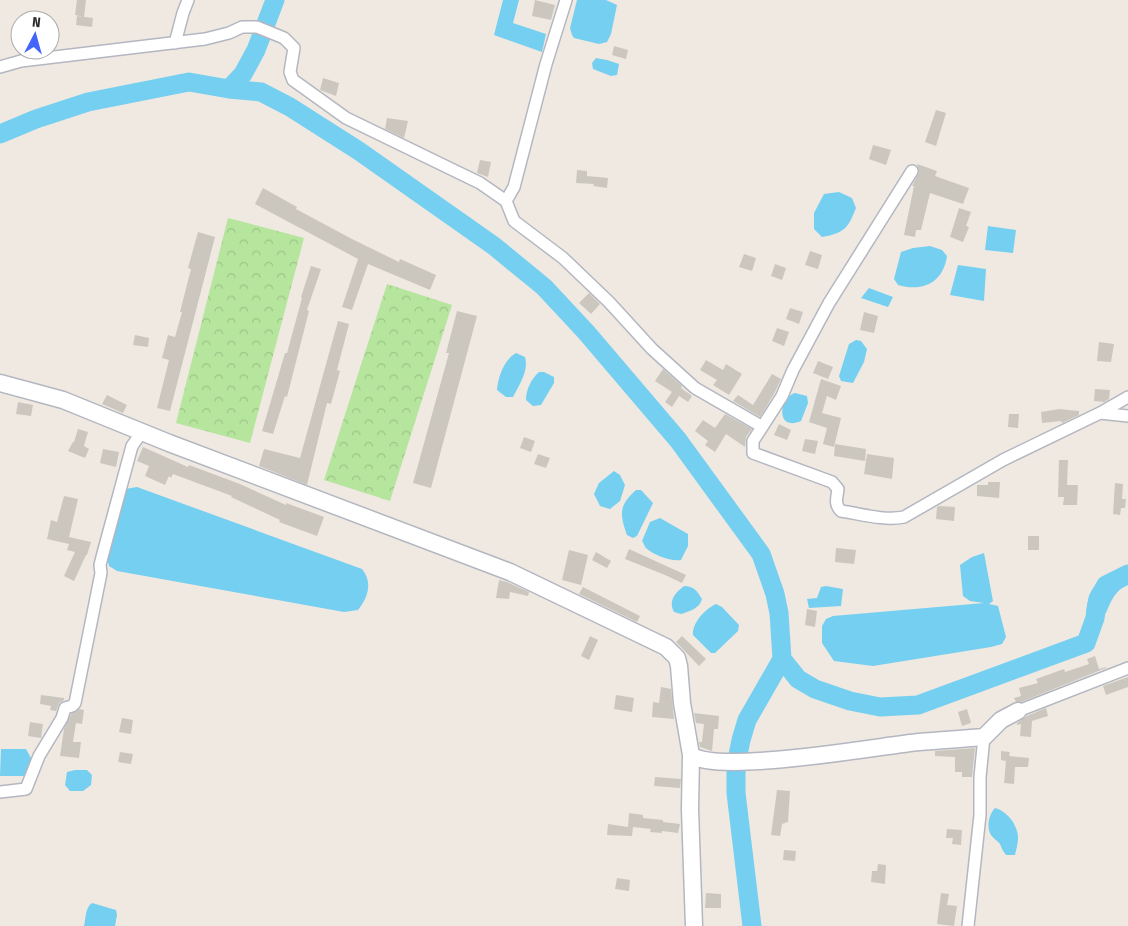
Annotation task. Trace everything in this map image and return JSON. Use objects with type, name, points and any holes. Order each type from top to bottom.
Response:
[{"type":"street","points":[[175,43],[188,0]]},
{"type":"street","points":[[506,201],[514,187],[546,64],[566,0]]},
{"type":"street","points":[[0,66],[21,61],[221,36],[242,27],[257,27],[284,38],[294,48],[290,72],[293,80],[310,94],[346,118],[480,183],[506,201],[514,221],[563,258],[609,302],[652,349],[687,381],[695,388],[761,426]]},
{"type":"street","points":[[912,171],[830,303],[793,370],[782,396],[753,441],[753,453],[832,482],[838,489],[836,502],[837,507],[841,511],[883,518],[904,517],[1004,460],[1100,413],[1128,397]]},
{"type":"street","points":[[0,383],[63,400],[510,572],[666,646],[677,658],[679,666],[691,755],[690,809],[694,926]]},
{"type":"street","points":[[1100,413],[1128,416]]},
{"type":"street","points":[[0,792],[26,788],[39,756],[62,718],[65,708],[75,703],[101,573],[100,565],[132,446],[142,432]]},
{"type":"street","points":[[968,926],[980,815],[980,777],[984,737],[1001,720],[1018,710],[1128,668]]},
{"type":"street","points":[[691,755],[702,760],[711,761],[763,762],[919,742],[984,737]]},
{"type":"green space","points":[[228,218],[304,238],[250,443],[176,423]]},
{"type":"green space","points":[[387,284],[452,305],[390,501],[324,480]]},
{"type":"water","points":[[503,0],[519,0],[513,23],[546,34],[542,52],[494,35]]},
{"type":"water","points":[[577,0],[606,0],[617,5],[611,34],[607,42],[599,44],[574,38],[570,28]]},
{"type":"water","points":[[596,58],[619,64],[617,75],[611,76],[593,69],[592,63]]},
{"type":"water","points":[[839,192],[852,198],[856,208],[845,228],[836,234],[822,237],[814,229],[814,213],[824,194]]},
{"type":"water","points":[[988,226],[1016,230],[1013,253],[985,250]]},
{"type":"water","points":[[930,246],[942,250],[947,256],[941,273],[936,279],[923,286],[907,287],[898,285],[894,279],[901,252]]},
{"type":"water","points":[[958,265],[986,269],[984,301],[950,295]]},
{"type":"water","points":[[869,288],[893,297],[888,307],[861,298]]},
{"type":"water","points":[[856,340],[861,341],[867,349],[864,362],[853,383],[841,381],[839,376],[849,344]]},
{"type":"water","points":[[516,353],[525,357],[525,373],[513,397],[506,397],[497,390],[499,380],[505,364]]},
{"type":"water","points":[[539,372],[544,372],[554,377],[554,383],[541,405],[533,406],[526,400],[526,396],[531,381]]},
{"type":"water","points":[[795,393],[807,396],[808,403],[801,421],[787,422],[783,418],[783,407],[790,396]]},
{"type":"water","points":[[614,471],[620,475],[625,485],[620,501],[610,509],[600,506],[594,494],[599,483]]},
{"type":"water","points":[[137,487],[362,569],[367,579],[367,595],[358,610],[344,612],[117,571],[109,566],[107,557],[125,489]]},
{"type":"water","points":[[636,490],[641,490],[653,503],[637,536],[633,538],[627,535],[622,511],[626,501]]},
{"type":"water","points":[[660,518],[688,534],[688,546],[681,560],[668,559],[649,551],[642,541],[650,522]]},
{"type":"water","points":[[984,553],[993,601],[989,604],[998,606],[1006,637],[1002,644],[873,666],[834,661],[822,643],[822,626],[826,619],[833,616],[984,603],[970,601],[963,596],[960,565],[972,557]]},
{"type":"water","points":[[1128,567],[1128,585],[1117,593],[1106,613],[1086,613],[1090,594],[1098,582],[1110,574]]},
{"type":"water","points":[[684,586],[695,590],[702,599],[691,611],[681,614],[674,612],[672,601],[675,594]]},
{"type":"water","points":[[821,587],[843,589],[841,606],[809,608],[807,599],[817,598]]},
{"type":"water","points":[[716,604],[722,607],[739,625],[738,631],[715,653],[711,653],[693,635],[693,630],[700,617]]},
{"type":"water","points":[[1,749],[26,749],[31,758],[28,772],[24,776],[0,776]]},
{"type":"water","points":[[87,770],[92,775],[91,785],[83,791],[70,791],[65,785],[67,772]]},
{"type":"water","points":[[995,808],[1008,815],[1016,828],[1018,840],[1015,855],[1006,855],[1000,844],[989,832],[989,821]]},
{"type":"water","points":[[92,903],[116,910],[115,926],[84,926],[87,910]]},
{"type":"building","points":[[77,0],[86,0],[84,17],[75,15]]},
{"type":"building","points":[[535,0],[555,5],[551,20],[532,16]]},
{"type":"building","points":[[77,16],[93,18],[92,27],[76,25]]},
{"type":"building","points":[[614,46],[628,50],[626,59],[612,55]]},
{"type":"building","points":[[323,78],[339,83],[336,96],[320,90]]},
{"type":"building","points":[[936,110],[946,113],[936,146],[925,142]]},
{"type":"building","points":[[387,118],[408,121],[404,138],[385,129]]},
{"type":"building","points":[[873,145],[891,150],[886,165],[869,159]]},
{"type":"building","points":[[480,160],[491,162],[488,177],[477,173]]},
{"type":"building","points":[[917,164],[937,171],[935,176],[969,188],[963,204],[930,193],[921,230],[916,230],[915,237],[904,235],[914,186],[912,186],[919,172]]},
{"type":"building","points":[[577,170],[587,171],[587,176],[608,178],[607,188],[593,186],[594,184],[576,183]]},
{"type":"building","points":[[263,188],[297,207],[296,209],[352,239],[399,262],[400,259],[436,275],[430,290],[368,264],[352,310],[342,307],[358,259],[255,204]]},
{"type":"building","points":[[959,208],[971,212],[966,226],[969,227],[963,242],[950,237]]},
{"type":"building","points":[[198,232],[215,237],[170,411],[157,408],[169,360],[162,358],[168,335],[175,337],[191,269],[188,268]]},
{"type":"building","points":[[810,251],[822,255],[818,269],[805,265]]},
{"type":"building","points":[[744,254],[756,258],[752,271],[739,267]]},
{"type":"building","points":[[775,264],[786,268],[782,280],[771,276]]},
{"type":"building","points":[[311,266],[321,269],[307,310],[309,311],[287,397],[285,396],[273,434],[262,431],[285,353],[287,353]]},
{"type":"building","points":[[589,293],[600,304],[591,314],[579,303]]},
{"type":"building","points":[[790,308],[803,312],[799,324],[786,319]]},
{"type":"building","points":[[457,311],[477,316],[431,488],[413,483],[449,353],[446,353]]},
{"type":"building","points":[[864,312],[878,316],[874,333],[860,330]]},
{"type":"building","points":[[338,321],[349,324],[337,370],[340,371],[331,404],[327,403],[307,485],[259,466],[264,449],[300,458]]},
{"type":"building","points":[[777,328],[789,332],[784,346],[772,341]]},
{"type":"building","points":[[135,335],[149,338],[148,347],[133,345]]},
{"type":"building","points":[[1099,342],[1114,344],[1111,362],[1097,361]]},
{"type":"building","points":[[706,360],[723,370],[726,364],[742,374],[729,395],[713,385],[717,380],[700,370]]},
{"type":"building","points":[[818,361],[833,367],[828,379],[813,373]]},
{"type":"building","points":[[663,369],[682,386],[681,388],[692,396],[688,402],[679,396],[672,407],[665,402],[672,392],[655,381]]},
{"type":"building","points":[[772,374],[781,379],[760,417],[733,401],[738,395],[753,405]]},
{"type":"building","points":[[821,379],[841,386],[836,400],[827,396],[822,413],[841,418],[834,447],[823,444],[827,428],[809,422]]},
{"type":"building","points":[[1095,389],[1110,390],[1109,399],[1104,402],[1094,401]]},
{"type":"building","points":[[107,395],[127,405],[123,413],[102,404]]},
{"type":"building","points":[[18,402],[33,405],[31,416],[16,414]]},
{"type":"building","points":[[1059,409],[1079,411],[1079,415],[1062,423],[1061,421],[1042,423],[1041,412]]},
{"type":"building","points":[[725,414],[752,429],[746,437],[745,447],[726,434],[715,452],[705,445],[708,441],[695,431],[703,420],[715,428]]},
{"type":"building","points":[[1009,414],[1019,414],[1018,428],[1008,427]]},
{"type":"building","points":[[779,424],[791,430],[787,440],[774,435]]},
{"type":"building","points":[[78,429],[88,432],[84,446],[89,449],[85,458],[68,451],[74,442]]},
{"type":"building","points":[[524,437],[535,441],[531,452],[520,448]]},
{"type":"building","points":[[805,439],[818,441],[815,454],[802,451]]},
{"type":"building","points":[[835,444],[866,449],[865,461],[834,456]]},
{"type":"building","points":[[143,447],[188,467],[189,465],[240,484],[286,505],[286,503],[324,517],[317,536],[279,522],[280,520],[232,496],[173,474],[171,478],[169,476],[165,485],[145,476],[149,466],[137,461]]},
{"type":"building","points":[[103,449],[119,452],[116,467],[100,463]]},
{"type":"building","points":[[538,454],[550,458],[546,468],[534,464]]},
{"type":"building","points":[[867,454],[894,458],[892,479],[864,474]]},
{"type":"building","points":[[1059,460],[1068,460],[1067,485],[1078,485],[1077,505],[1063,505],[1064,497],[1058,497]]},
{"type":"building","points":[[988,482],[1000,482],[999,498],[977,496],[977,485],[988,485]]},
{"type":"building","points":[[1115,483],[1123,484],[1122,499],[1126,499],[1125,508],[1121,508],[1120,515],[1113,514]]},
{"type":"building","points":[[64,496],[78,499],[69,537],[91,542],[87,555],[74,581],[64,576],[75,552],[67,550],[69,544],[47,539],[51,520],[57,522]]},
{"type":"building","points":[[937,507],[955,507],[954,521],[936,519]]},
{"type":"building","points":[[1028,536],[1039,536],[1039,550],[1028,550]]},
{"type":"building","points":[[836,548],[856,550],[854,564],[835,562]]},
{"type":"building","points":[[629,549],[686,575],[682,583],[625,559]]},
{"type":"building","points":[[569,550],[588,555],[581,585],[562,580]]},
{"type":"building","points":[[596,552],[611,561],[607,568],[592,560]]},
{"type":"building","points":[[499,580],[529,592],[528,596],[510,592],[509,599],[496,598]]},
{"type":"building","points":[[583,587],[640,616],[637,622],[579,594]]},
{"type":"building","points":[[807,609],[817,611],[815,627],[805,625]]},
{"type":"building","points":[[590,636],[598,640],[589,660],[581,656]]},
{"type":"building","points":[[682,636],[706,659],[699,666],[676,642]]},
{"type":"building","points":[[1095,656],[1099,669],[1106,668],[1021,702],[1016,702],[1014,698],[1021,696],[1019,688],[1038,683],[1036,679],[1064,669],[1065,672],[1089,664],[1087,659]]},
{"type":"building","points":[[1128,677],[1128,687],[1106,695],[1103,686]]},
{"type":"building","points":[[661,687],[671,689],[674,719],[652,717],[653,702],[659,703]]},
{"type":"building","points":[[41,695],[64,698],[64,700],[59,703],[56,711],[50,710],[51,706],[40,704]]},
{"type":"building","points":[[616,695],[634,698],[632,712],[614,709]]},
{"type":"building","points":[[1046,708],[1048,716],[1032,721],[1031,737],[1020,736],[1021,724],[1017,725],[1017,723],[1027,716]]},
{"type":"building","points":[[79,709],[84,710],[82,724],[76,723],[73,742],[81,742],[79,758],[60,756],[64,729],[71,714]]},
{"type":"building","points":[[967,709],[971,723],[962,726],[958,712]]},
{"type":"building","points":[[694,713],[719,716],[718,729],[714,729],[712,751],[700,747],[699,742],[702,742],[704,724],[696,723]]},
{"type":"building","points":[[122,718],[133,720],[131,734],[119,732]]},
{"type":"building","points":[[30,722],[43,724],[41,738],[28,736]]},
{"type":"building","points":[[975,748],[972,777],[962,777],[962,772],[955,772],[955,757],[935,756],[935,751]]},
{"type":"building","points":[[1001,751],[1010,752],[1009,756],[1029,758],[1028,767],[1015,767],[1014,784],[1004,783],[1006,761],[1001,760]]},
{"type":"building","points":[[120,752],[133,754],[131,764],[118,762]]},
{"type":"building","points":[[655,777],[681,779],[680,788],[654,786]]},
{"type":"building","points":[[777,790],[790,791],[788,822],[782,824],[780,836],[771,835]]},
{"type":"building","points":[[629,813],[643,815],[643,818],[680,824],[678,833],[650,832],[651,829],[633,827],[632,836],[607,835],[608,824],[628,827]]},
{"type":"building","points":[[947,829],[962,830],[961,845],[952,844],[953,838],[946,838]]},
{"type":"building","points":[[784,850],[796,851],[795,861],[783,860]]},
{"type":"building","points":[[878,864],[886,865],[885,884],[871,882],[872,871],[877,871]]},
{"type":"building","points":[[617,878],[630,880],[629,891],[615,889]]},
{"type":"building","points":[[706,893],[721,894],[721,908],[705,908]]},
{"type":"building","points":[[941,893],[949,894],[947,905],[957,906],[954,926],[937,924]]},
{"type":"waterway","points":[[229,89],[243,74],[256,50],[275,0]]},
{"type":"waterway","points":[[0,134],[36,119],[88,102],[189,82],[261,92],[290,107],[359,151],[494,246],[544,287],[586,332],[678,440],[761,554],[775,594],[779,613],[782,659],[747,720],[736,765],[736,793],[752,926]]},
{"type":"waterway","points":[[782,659],[798,679],[815,689],[850,701],[880,707],[918,705],[1086,643],[1095,618],[1098,599],[1106,585],[1128,574]]}]
